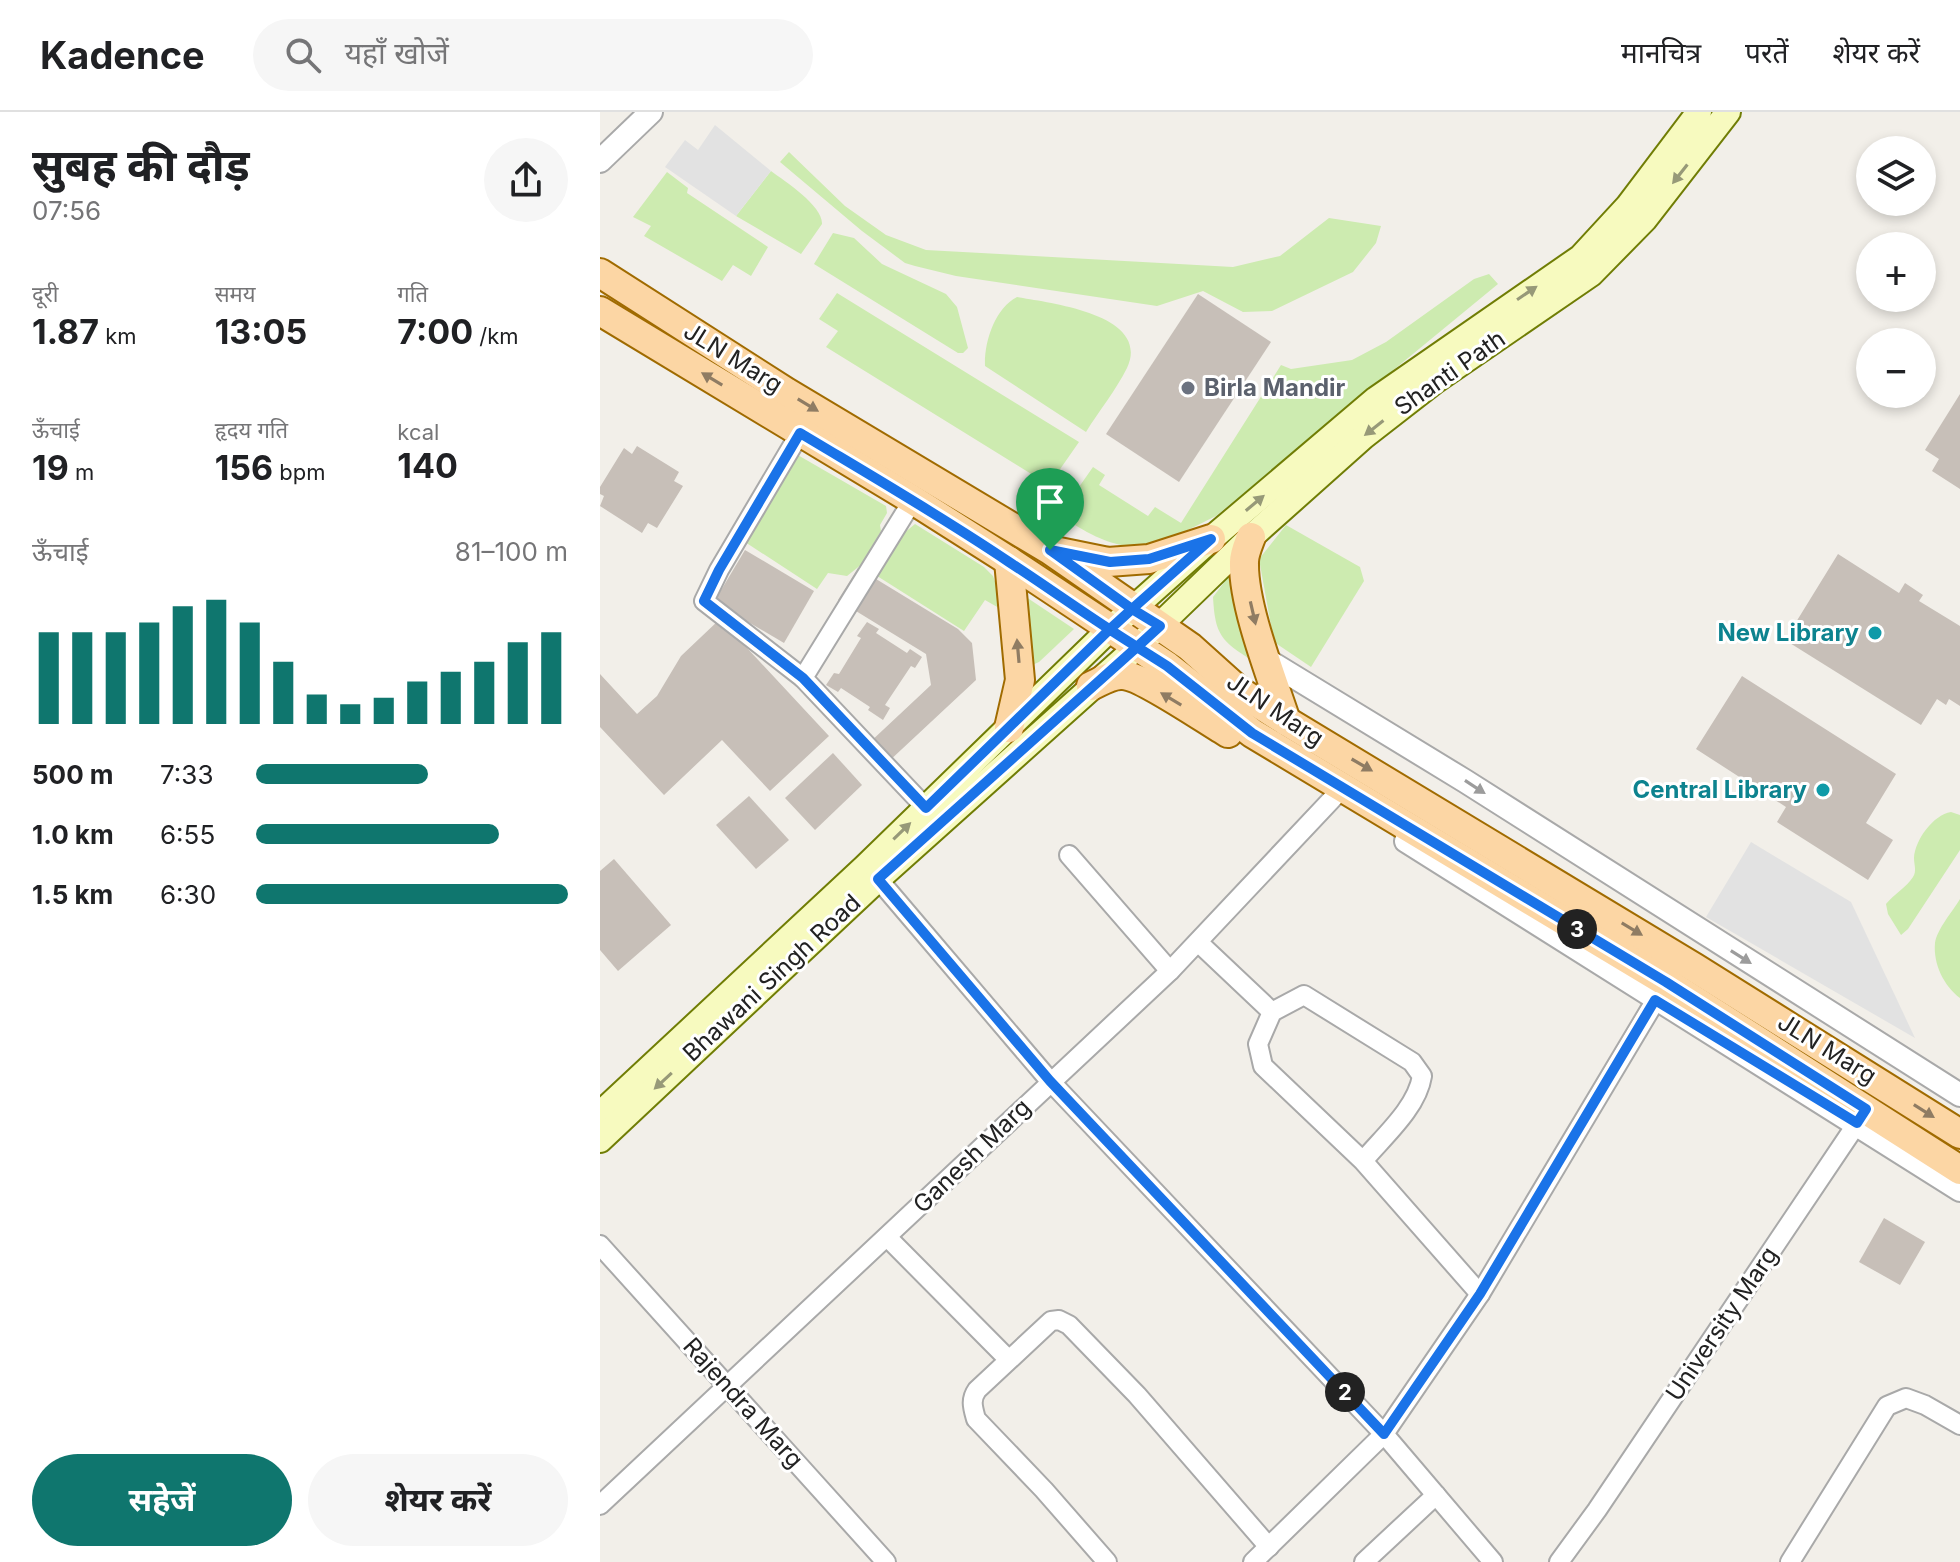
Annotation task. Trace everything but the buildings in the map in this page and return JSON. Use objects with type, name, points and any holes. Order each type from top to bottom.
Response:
[{"type":"main road","name":"Bhawani Singh Road","points":[[600,1114],[926,808],[1109,630],[1211,539],[1376,399],[1581,257],[1628,206],[1699,112]]},
{"type":"main road","name":"Shanti Path","points":[[1160,626],[1251,537],[1363,437],[1435,381],[1591,274],[1645,219],[1728,112]]},
{"type":"main road","name":"JLN Marg","points":[[600,273],[786,392],[1050,550],[1190,647],[1239,691],[1286,721],[1883,1083],[1960,1134]]},
{"type":"main road","name":"JLN Marg","points":[[600,311],[1009,561],[1167,666],[1252,733],[1340,794],[1861,1116],[1960,1170]]},
{"type":"main road","points":[[1251,537],[1244,559],[1246,585],[1265,659],[1286,721]]},
{"type":"main road","points":[[1050,550],[1110,562],[1149,559],[1211,539]]},
{"type":"main road","points":[[1009,561],[1020,680],[1009,728]]},
{"type":"main road","name":"Bhawani Singh Road","points":[[600,1140],[878,879],[1160,626]]},
{"type":"main road","points":[[1091,686],[1124,674],[1340,794]]},
{"type":"street","points":[[600,161],[651,112]]},
{"type":"street","points":[[800,433],[704,601],[803,678],[926,808]]},
{"type":"street","points":[[803,678],[913,500]]},
{"type":"street","points":[[1265,659],[1465,781],[1960,1095]]},
{"type":"street","name":"Ganesh Marg","points":[[600,1505],[1170,971],[1340,794]]},
{"type":"street","points":[[1069,855],[1170,971]]},
{"type":"street","points":[[878,879],[1050,1081],[1384,1434],[1493,1562]]},
{"type":"street","points":[[1199,943],[1272,1012]]},
{"type":"street","points":[[1253,1562],[1384,1434],[1480,1294],[1661,991]]},
{"type":"street","points":[[1363,1161],[1408,1107],[1420,1087],[1422,1076],[1412,1062],[1304,995],[1272,1012],[1258,1044],[1263,1066],[1363,1161],[1480,1294]]},
{"type":"street","name":"University Marg","points":[[1559,1562],[1883,1083]]},
{"type":"street","points":[[1861,1116],[1960,1190]]},
{"type":"street","points":[[887,1237],[1008,1359]]},
{"type":"street","name":"Rajendra Marg","points":[[600,1245],[886,1562]]},
{"type":"street","points":[[1107,1562],[976,1419],[973,1396],[1008,1359],[1051,1321],[1059,1320],[1069,1325],[1137,1395],[1269,1547]]},
{"type":"street","points":[[1790,1562],[1887,1406],[1906,1398],[1960,1425]]},
{"type":"street","points":[[1364,1562],[1436,1495]]},
{"type":"green space","points":[[789,152],[845,206],[886,235],[926,250],[1233,267],[1280,256],[1329,218],[1381,226],[1376,243],[1353,272],[1272,311],[1243,312],[1203,291],[1157,306],[956,276],[905,263],[780,162]]},
{"type":"green space","points":[[771,171],[802,195],[821,217],[822,224],[801,254],[736,216]]},
{"type":"green space","points":[[667,172],[688,188],[687,193],[768,247],[751,276],[733,265],[722,281],[644,236],[651,226],[633,217]]},
{"type":"green space","points":[[833,233],[854,238],[882,264],[946,294],[957,307],[968,348],[958,353],[814,264]]},
{"type":"green space","points":[[1489,274],[1498,284],[1216,516],[1174,536],[1142,546],[1109,542],[1067,520],[1071,511],[1065,507],[1093,467],[1105,475],[1099,485],[1148,516],[1155,507],[1181,523],[1281,365],[1291,369],[1352,360],[1386,342],[1474,279]]},
{"type":"green space","points":[[837,293],[1079,442],[1049,485],[826,347],[838,331],[819,319]]},
{"type":"green space","points":[[1017,297],[1093,314],[1112,323],[1125,335],[1131,350],[1127,368],[1086,432],[985,366],[992,327],[1003,309]]},
{"type":"green space","points":[[796,454],[886,506],[881,531],[862,564],[847,576],[828,573],[817,589],[745,542]]},
{"type":"green space","points":[[915,524],[984,567],[993,576],[1006,612],[985,600],[964,631],[874,574],[898,538]]},
{"type":"green space","points":[[1286,525],[1360,567],[1364,581],[1311,667],[1274,642],[1259,559]]},
{"type":"green space","points":[[1236,567],[1253,661],[1227,642],[1216,620],[1213,597]]},
{"type":"green space","points":[[1020,593],[1074,629],[1039,662],[1030,666]]},
{"type":"green space","points":[[1951,812],[1960,815],[1960,850],[1901,935],[1888,914],[1886,904],[1913,877],[1915,851],[1926,829]]},
{"type":"green space","points":[[1960,899],[1960,998],[1941,974],[1935,943]]},
{"type":"shaded area","points":[[715,125],[771,171],[736,216],[665,167],[685,140],[698,150]]},
{"type":"shaded area","points":[[1751,842],[1851,902],[1915,1038],[1706,917]]},
{"type":"place","name":"Birla Mandir","points":[[1188,388]]},
{"type":"place","name":"New Library","points":[[1875,633]]},
{"type":"place","name":"Central Library","points":[[1823,790]]},
{"type":"route","points":[[1050,550],[1110,562],[1149,559],[1211,539],[1132,609],[1160,626],[1137,647],[1167,666],[1252,733],[1666,982],[1866,1109],[1857,1123],[1655,1000],[1480,1294],[1384,1434],[1050,1081],[878,879],[1137,647],[1109,630],[1009,561],[913,500],[800,433],[704,601],[803,678],[926,808],[1109,630],[1132,609],[1050,550]]}]
